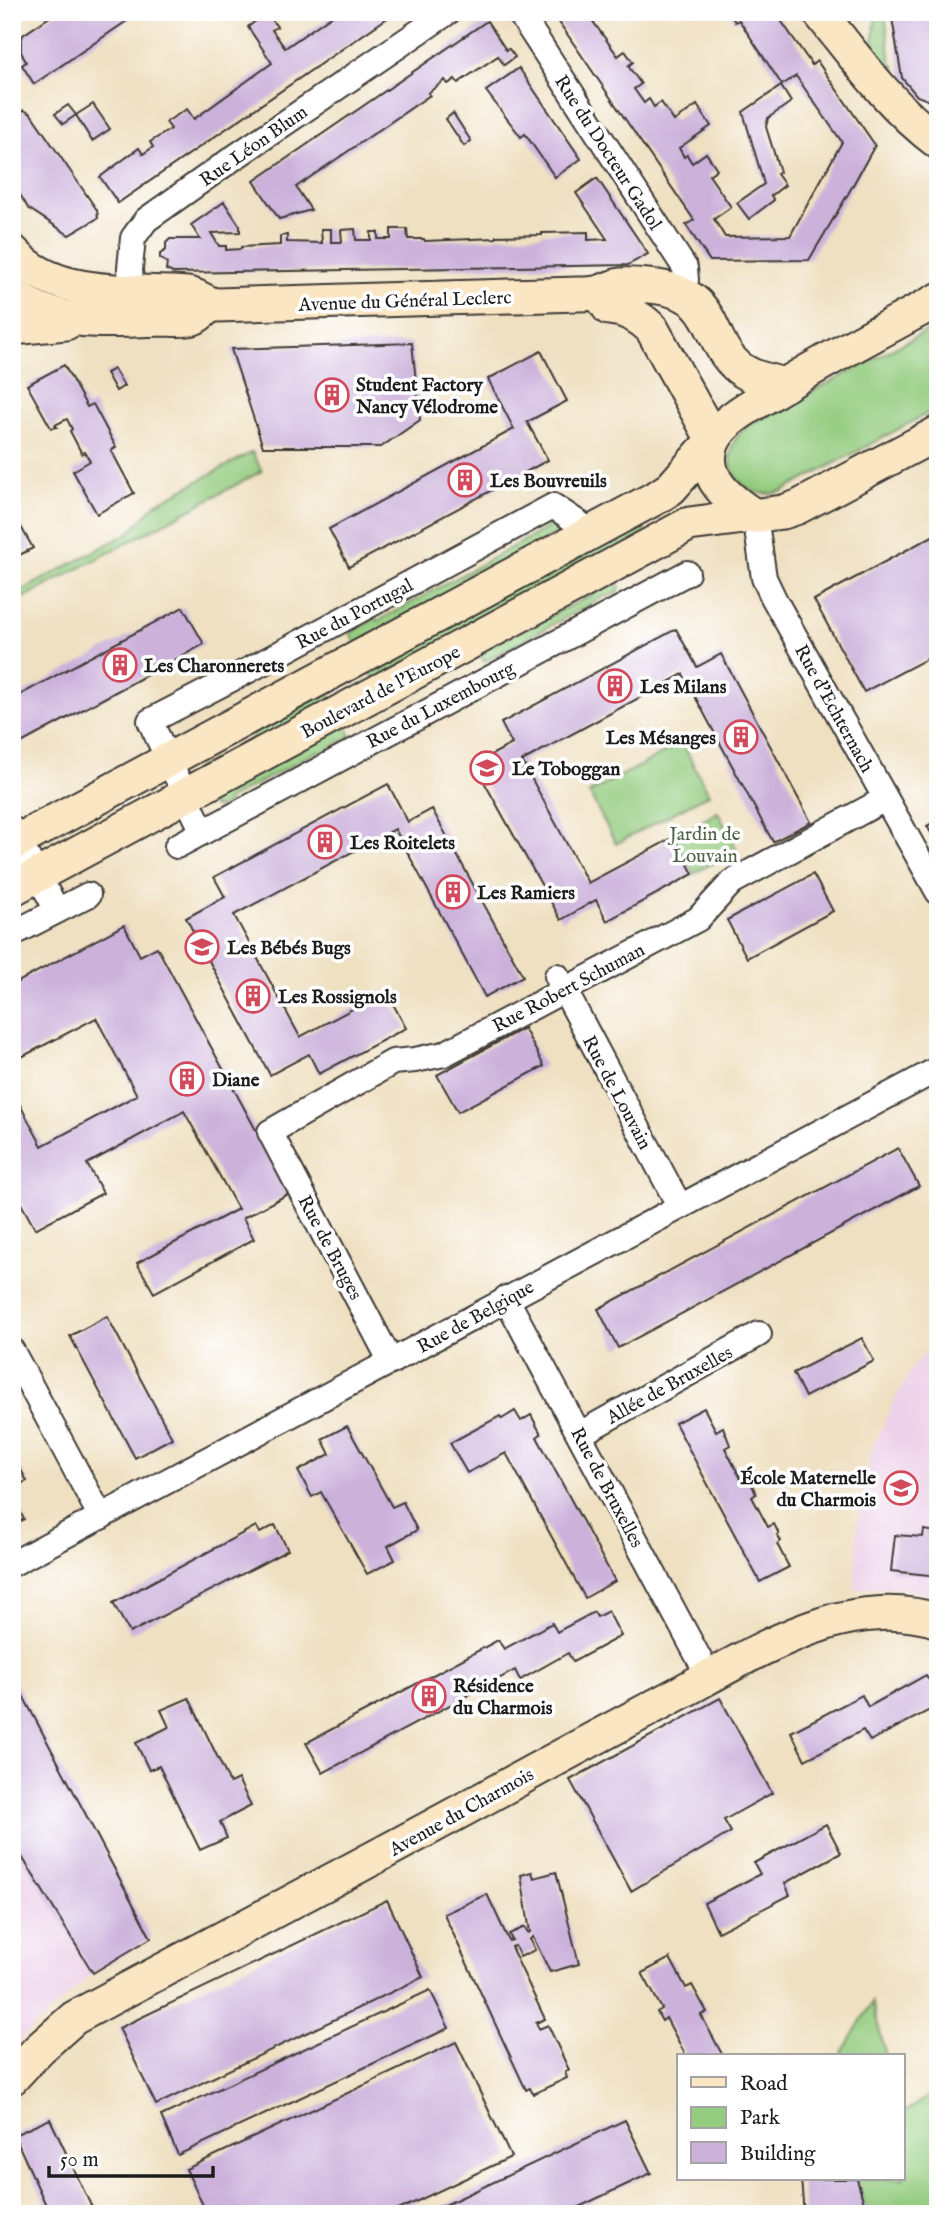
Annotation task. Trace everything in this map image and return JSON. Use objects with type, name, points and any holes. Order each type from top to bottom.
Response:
[{"type":"main road","points":[[819,12],[883,92],[907,117],[938,142]]},
{"type":"main road","name":"Avenue du Général Leclerc","points":[[132,306],[92,320],[43,311],[24,303],[16,273],[104,290],[132,306],[193,318],[211,304],[598,293],[618,285],[660,288],[678,293],[706,313],[725,350],[739,368],[764,380],[785,385]]},
{"type":"main road","points":[[598,293],[609,308],[630,312],[652,329],[713,440],[709,460],[717,483],[729,499],[755,516]]},
{"type":"main road","points":[[645,321],[678,293]]},
{"type":"main road","name":"Boulevard de l'Europe","points":[[15,838],[168,759],[671,488],[725,424],[735,416],[785,385],[938,300]]},
{"type":"main road","points":[[12,328],[92,320]]},
{"type":"main road","name":"Boulevard de l'Europe","points":[[25,881],[692,523],[783,512],[798,507],[938,433]]},
{"type":"main road","name":"Avenue du Charmois","points":[[12,2078],[74,2018],[709,1677],[795,1634],[865,1615],[896,1614],[938,1621]]},
{"type":"street","name":"Rue Léon Blum","points":[[132,306],[133,238],[146,220],[448,12]]},
{"type":"street","name":"Rue du Docteur Gadol","points":[[519,12],[685,268],[686,279],[678,293]]},
{"type":"street","name":"Rue d'Echternach","points":[[755,516],[764,578],[938,892]]},
{"type":"street","points":[[637,553],[638,598]]},
{"type":"street","name":"Rue du Luxembourg","points":[[177,846],[687,573]]},
{"type":"street","points":[[168,759],[203,832]]},
{"type":"street","name":"Rue Robert Schuman","points":[[273,1137],[402,1076],[436,1039],[560,982],[689,905],[713,901],[732,882],[889,806]]},
{"type":"street","points":[[15,838],[25,881],[57,911]]},
{"type":"street","points":[[12,934],[88,895]]},
{"type":"street","name":"Rue de Louvain","points":[[560,982],[680,1208]]},
{"type":"street","name":"Rue de Belgique","points":[[12,1564],[938,1069]]},
{"type":"street","name":"Rue de Bruges","points":[[273,1137],[391,1362]]},
{"type":"street","name":"Rue de Bruxelles","points":[[506,1298],[709,1677]]},
{"type":"street","name":"Allée de Bruxelles","points":[[580,1434],[759,1334]]},
{"type":"street","points":[[12,1350],[101,1517]]},
{"type":"shaded area","name":"École Maternelle du Charmois","points":[[938,1342],[938,1595],[891,1587],[855,1589],[857,1525],[871,1451],[895,1399],[918,1359]]},
{"type":"shaded area","points":[[12,1771],[49,1804],[66,1776],[151,1938],[93,1973],[12,2047],[12,1782],[15,1777]]},
{"type":"green space","points":[[876,12],[885,12],[891,65],[894,65],[897,76],[888,69],[889,65],[886,66],[873,46]]},
{"type":"green space","points":[[938,325],[938,408],[783,491],[768,494],[754,491],[743,485],[735,476],[731,451],[736,439],[746,427]]},
{"type":"green space","points":[[252,452],[262,471],[12,604],[12,596],[130,532],[157,503]]},
{"type":"green space","points":[[639,520],[646,534],[375,680],[368,667]]},
{"type":"green space","points":[[544,521],[558,523],[560,532],[356,644],[350,633],[376,618],[378,621],[547,528]]},
{"type":"green space","points":[[617,582],[620,588],[617,594],[603,597],[484,662],[479,652]]},
{"type":"green space","points":[[327,689],[333,701],[193,774],[195,769],[251,739],[259,725]]},
{"type":"green space","points":[[345,724],[351,736],[227,800],[228,804],[218,808],[211,806],[209,798]]},
{"type":"green space","points":[[682,743],[709,794],[616,844],[589,793]]},
{"type":"green space","name":"Jardin de Louvain","points":[[718,812],[737,850],[693,874],[674,837]]},
{"type":"green space","points":[[872,2002],[885,2054],[841,2054]]},
{"type":"green space","points":[[938,2090],[938,2214],[867,2214],[857,2180],[904,2180],[904,2112]]},
{"type":"building","points":[[57,12],[140,12],[34,84],[22,65],[26,62],[21,52],[21,41],[23,35]]},
{"type":"building","points":[[267,12],[277,27],[272,30],[285,48],[337,12],[396,12],[118,203],[100,177],[139,148],[143,154],[153,147],[150,142],[171,129],[166,122],[187,109],[194,119],[272,63],[248,27]]},
{"type":"building","points":[[552,12],[586,12],[618,56],[625,51],[633,62],[628,66],[641,84],[634,89],[644,103],[649,99],[654,107],[661,102],[674,121],[697,105],[711,126],[679,148],[684,157],[687,155],[692,163],[706,153],[717,169],[709,175],[731,207],[714,219],[725,237],[790,236],[842,142],[796,76],[782,85],[739,20],[735,22],[729,12],[775,12],[812,65],[817,61],[875,145],[809,260],[710,261],[686,225],[694,220]]},
{"type":"building","points":[[891,12],[938,12],[938,104],[917,96],[902,78]]},
{"type":"building","points":[[487,21],[506,50],[509,49],[515,57],[504,65],[498,56],[458,83],[455,79],[448,84],[445,80],[428,93],[430,95],[296,187],[311,210],[279,219],[254,181]]},
{"type":"building","points":[[519,68],[581,159],[555,177],[525,134],[521,137],[486,91]]},
{"type":"building","points":[[781,86],[791,102],[768,118],[766,127],[780,172],[777,174],[785,185],[771,196],[774,200],[749,219],[737,203],[764,184],[743,112]]},
{"type":"building","points":[[93,104],[110,129],[92,141],[76,115]]},
{"type":"building","points":[[68,105],[76,115],[63,124],[55,114]]},
{"type":"building","points":[[24,110],[31,114],[97,210],[98,218],[69,235],[28,208],[12,181],[12,118]]},
{"type":"building","points":[[453,113],[471,141],[464,146],[446,119]]},
{"type":"building","points":[[597,178],[648,254],[628,265],[173,273],[166,270],[167,263],[160,258],[170,239],[200,239],[191,225],[224,202],[240,226],[240,232],[211,233],[219,246],[226,246],[226,250],[280,245],[280,236],[287,235],[287,242],[322,243],[321,229],[331,229],[331,242],[342,242],[341,230],[355,229],[356,240],[371,240],[371,232],[378,232],[378,239],[391,239],[391,229],[407,229],[408,239],[425,241],[588,232],[588,240],[607,239],[576,193]]},
{"type":"building","name":"Student Factory Nancy Vélodrome","points":[[412,343],[420,420],[381,447],[263,447],[231,349]]},
{"type":"building","name":"Les Bouvreuils","points":[[541,351],[567,401],[527,422],[548,460],[349,567],[329,529],[514,429],[488,379]]},
{"type":"building","points":[[64,365],[87,407],[93,404],[116,447],[111,450],[134,493],[97,514],[73,471],[90,461],[85,452],[82,454],[67,419],[51,428],[27,385]]},
{"type":"building","points":[[114,369],[124,386],[116,391],[106,373]]},
{"type":"building","points":[[12,511],[33,548],[12,559]]},
{"type":"building","points":[[938,533],[938,653],[864,692],[814,600]]},
{"type":"building","name":"Les Charonnerets","points":[[183,607],[204,644],[12,748],[12,699]]},
{"type":"building","points":[[676,629],[697,667],[721,654],[811,822],[773,842],[683,674],[522,761],[588,883],[674,837],[693,874],[607,921],[596,900],[561,920],[474,764],[512,744],[501,723]]},
{"type":"building","points":[[388,784],[408,822],[432,809],[523,976],[485,997],[395,829],[234,915],[300,1037],[386,991],[406,1028],[319,1074],[309,1054],[270,1075],[186,918],[225,897],[214,877]]},
{"type":"building","points":[[938,820],[938,845],[927,826]]},
{"type":"building","points":[[813,874],[833,911],[747,958],[727,920]]},
{"type":"building","points":[[124,925],[140,956],[157,947],[290,1193],[243,1218],[254,1239],[154,1293],[137,1263],[238,1209],[184,1111],[87,1164],[103,1193],[35,1229],[18,1198],[12,1201],[12,1090],[42,1146],[137,1095],[96,1018],[12,1062],[12,985]]},
{"type":"building","points":[[524,1028],[544,1066],[458,1112],[437,1075]]},
{"type":"building","points":[[898,1148],[919,1186],[618,1348],[598,1309]]},
{"type":"building","points":[[107,1316],[172,1438],[135,1458],[70,1336]]},
{"type":"building","points":[[862,1338],[874,1361],[805,1397],[793,1373]]},
{"type":"building","points":[[704,1408],[716,1431],[723,1427],[730,1445],[725,1448],[741,1479],[748,1475],[756,1494],[752,1497],[768,1527],[774,1524],[779,1534],[777,1535],[781,1541],[777,1544],[789,1567],[760,1582],[675,1423]]},
{"type":"building","points":[[515,1411],[521,1421],[531,1415],[541,1434],[537,1437],[615,1581],[585,1598],[506,1453],[467,1473],[450,1443],[500,1416],[502,1419]]},
{"type":"building","points":[[347,1426],[392,1507],[403,1502],[417,1530],[388,1546],[395,1560],[367,1574],[321,1492],[312,1497],[298,1471],[330,1454],[322,1439]]},
{"type":"building","points":[[12,1454],[27,1481],[12,1488]]},
{"type":"building","points":[[12,1497],[24,1519],[12,1525]]},
{"type":"building","points":[[275,1525],[288,1550],[130,1633],[113,1603],[256,1526],[260,1533]]},
{"type":"building","points":[[924,1530],[938,1532],[938,1576],[891,1571],[895,1535],[923,1537]]},
{"type":"building","name":"Résidence du Charmois","points":[[608,1611],[621,1636],[573,1662],[568,1653],[520,1680],[515,1670],[323,1773],[306,1743],[498,1640],[504,1649],[552,1623],[557,1632],[594,1612],[597,1617]]},
{"type":"building","points":[[12,1675],[151,1938],[93,1973],[19,1852],[12,1863],[12,1782],[16,1777],[12,1771]]},
{"type":"building","points":[[926,1675],[938,1696],[938,1706],[870,1741],[863,1730],[805,1760],[791,1732],[862,1695],[868,1707]]},
{"type":"building","points":[[189,1698],[230,1783],[238,1779],[251,1806],[220,1822],[227,1838],[200,1850],[159,1766],[149,1770],[136,1743],[169,1727],[161,1710]]},
{"type":"building","points":[[720,1698],[772,1793],[724,1820],[731,1832],[631,1891],[570,1780]]},
{"type":"building","points":[[826,1824],[841,1853],[785,1883],[790,1895],[718,1932],[704,1903],[760,1874],[754,1863]]},
{"type":"building","points":[[532,1872],[534,1878],[556,1872],[579,1964],[550,1972],[533,1937],[530,1939],[535,1950],[520,1957],[515,1946],[511,1947],[545,2019],[536,2023],[539,2029],[548,2025],[569,2070],[565,2072],[567,2078],[533,2094],[530,2088],[526,2090],[444,1914],[487,1894],[509,1941],[512,1940],[509,1934],[525,1927],[528,1933],[530,1932],[521,1875]]},
{"type":"building","points":[[387,1900],[423,1977],[156,2105],[119,2028]]},
{"type":"building","points":[[670,1958],[686,1988],[692,1985],[707,2012],[701,2015],[722,2054],[685,2054],[666,2018],[662,2021],[657,2012],[662,2009],[642,1973]]},
{"type":"building","points":[[430,1990],[449,2028],[178,2155],[161,2116]]},
{"type":"building","points":[[456,2042],[511,2157],[390,2214],[207,2214],[186,2169]]},
{"type":"building","points":[[50,2119],[95,2214],[50,2214],[14,2135]]},
{"type":"building","points":[[625,2120],[651,2173],[564,2214],[426,2214]]},
{"type":"building","points":[[801,2180],[857,2180],[867,2214],[804,2214]]},
{"type":"place","name":"Student Factory Nancy Vélodrome","points":[[332,395]]},
{"type":"place","name":"Les Bouvreuils","points":[[465,480]]},
{"type":"place","name":"Les Charonnerets","points":[[120,665]]},
{"type":"place","name":"Les Milans","points":[[615,686]]},
{"type":"place","name":"Les Mésanges","points":[[741,737]]},
{"type":"place","name":"Le Toboggan","points":[[487,768]]},
{"type":"place","name":"Les Roitelets","points":[[325,842]]},
{"type":"place","name":"Les Ramiers","points":[[453,892]]},
{"type":"place","name":"Les Bébés Bugs","points":[[202,947]]},
{"type":"place","name":"Les Rossignols","points":[[253,996]]},
{"type":"place","name":"Diane","points":[[187,1079]]},
{"type":"place","name":"École Maternelle du Charmois","points":[[901,1488]]},
{"type":"place","name":"Résidence du Charmois","points":[[429,1696]]}]
